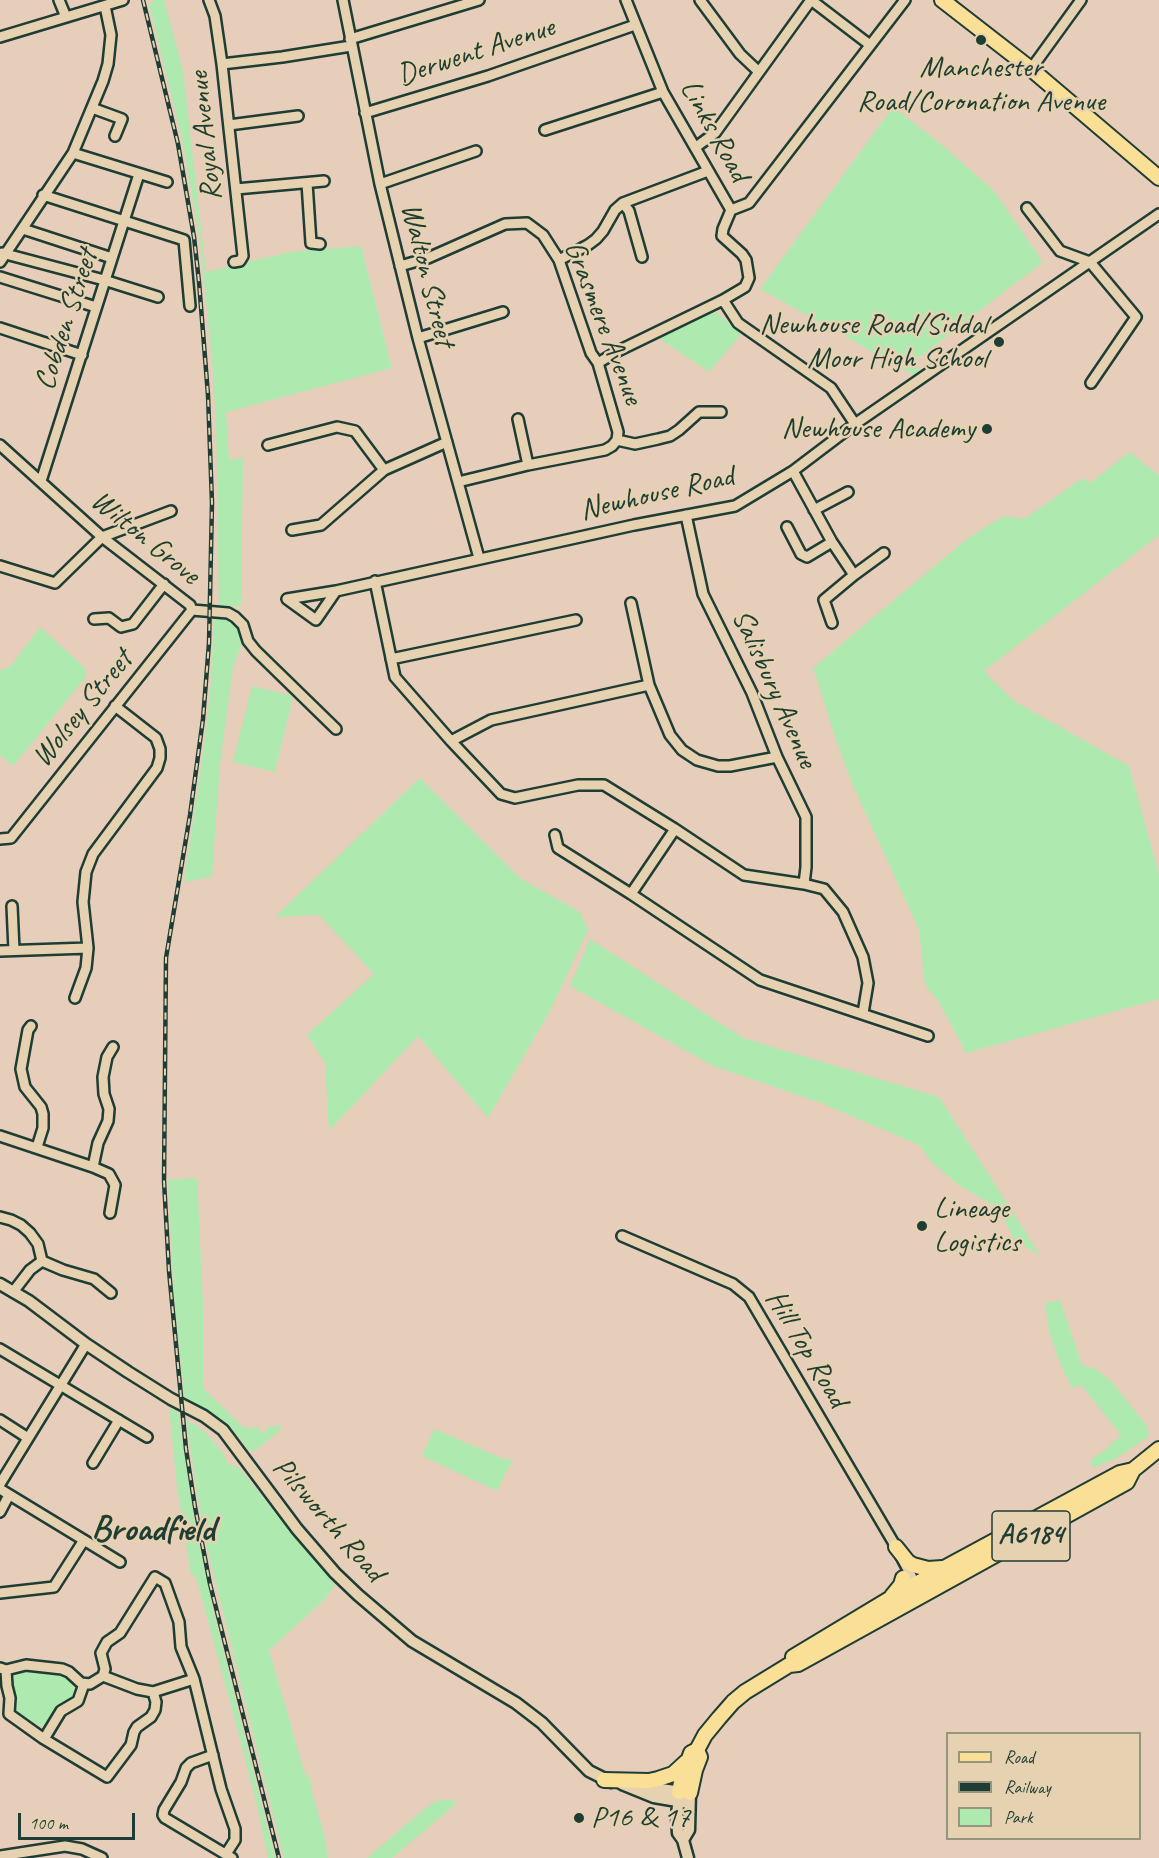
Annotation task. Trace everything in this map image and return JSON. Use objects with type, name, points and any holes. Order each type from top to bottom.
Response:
[{"type":"main road","points":[[951,3],[1159,178]]},
{"type":"main road","name":"A6184","points":[[789,1665],[794,1656],[891,1598],[901,1585],[913,1589],[1126,1482],[1133,1470],[1159,1449]]},
{"type":"main road","name":"A6184","points":[[684,1797],[682,1778],[692,1755],[705,1735],[739,1696],[789,1665],[798,1664],[944,1568],[1120,1473],[1133,1470]]},
{"type":"main road","points":[[896,1546],[913,1565],[928,1569],[944,1568]]},
{"type":"main road","points":[[603,1780],[649,1781],[658,1779],[673,1774],[692,1755]]},
{"type":"street","points":[[59,0],[66,17]]},
{"type":"street","points":[[0,37],[122,0]]},
{"type":"street","name":"Royal Avenue","points":[[209,0],[216,24],[222,64],[243,256],[240,261],[234,261]]},
{"type":"street","name":"Walton Street","points":[[343,0],[380,184],[418,338],[479,558]]},
{"type":"street","points":[[222,64],[282,57],[351,42],[480,0]]},
{"type":"street","name":"Links Road","points":[[626,0],[663,92],[731,210],[722,236],[744,256],[749,278],[745,287],[723,300]]},
{"type":"street","points":[[700,0],[740,54],[759,72]]},
{"type":"street","points":[[696,147],[715,133],[811,0],[870,45]]},
{"type":"street","points":[[731,210],[749,203],[905,0]]},
{"type":"street","points":[[1031,69],[1081,0]]},
{"type":"street","points":[[105,6],[111,35],[108,64],[92,108],[72,153],[23,229],[1,256],[104,280],[158,297]]},
{"type":"street","name":"Derwent Avenue","points":[[365,113],[488,76],[635,25]]},
{"type":"street","points":[[545,130],[663,92]]},
{"type":"street","points":[[92,108],[122,119],[115,136]]},
{"type":"street","points":[[229,125],[298,116]]},
{"type":"street","points":[[380,184],[476,151]]},
{"type":"street","points":[[72,153],[167,182]]},
{"type":"street","points":[[559,260],[596,239],[615,210],[623,203],[708,171]]},
{"type":"street","name":"Cobden Street","points":[[41,481],[139,174]]},
{"type":"street","points":[[236,189],[324,180]]},
{"type":"street","points":[[307,183],[311,243],[320,244]]},
{"type":"street","points":[[44,195],[184,240],[190,306]]},
{"type":"street","points":[[623,203],[629,211],[642,257]]},
{"type":"street","points":[[1027,208],[1060,251],[1090,262],[1136,317],[1090,383]]},
{"type":"street","name":"Newhouse Road","points":[[336,591],[316,620],[287,599],[336,591],[479,558],[735,506],[793,471],[855,424],[1159,214]]},
{"type":"street","name":"Grasmere Avenue","points":[[400,266],[428,258],[505,224],[527,223],[543,235],[559,260],[591,353],[598,363],[618,432],[617,440]]},
{"type":"street","points":[[23,229],[112,258]]},
{"type":"street","points":[[0,277],[96,307]]},
{"type":"street","points":[[598,363],[723,300],[738,323],[831,388],[855,424]]},
{"type":"street","points":[[418,338],[502,312]]},
{"type":"street","points":[[0,328],[82,355]]},
{"type":"street","points":[[693,404],[695,414]]},
{"type":"street","points":[[458,482],[605,450],[612,447],[617,440],[634,444],[670,436],[699,412],[721,411]]},
{"type":"street","points":[[518,419],[528,465]]},
{"type":"street","points":[[268,445],[337,427],[355,432],[384,470]]},
{"type":"street","points":[[292,530],[321,525],[384,470],[447,442]]},
{"type":"street","name":"Wilton Grove","points":[[0,444],[102,537],[190,605],[192,610],[228,613],[235,617],[243,625],[248,641],[256,651],[336,729]]},
{"type":"street","points":[[793,471],[832,542],[854,575]]},
{"type":"street","points":[[814,510],[848,492]]},
{"type":"street","points":[[0,566],[55,583],[102,537],[171,511]]},
{"type":"street","name":"Salisbury Avenue","points":[[686,515],[703,594],[752,693],[777,757],[806,817],[804,884]]},
{"type":"street","points":[[787,527],[801,554],[807,557],[832,542]]},
{"type":"street","points":[[832,623],[824,600],[884,553]]},
{"type":"street","points":[[375,581],[395,677],[501,794],[515,798],[578,786],[604,785],[744,875],[804,884],[824,890],[843,912],[863,957],[868,984],[863,1013]]},
{"type":"street","points":[[94,619],[109,618],[122,627],[133,624],[164,584]]},
{"type":"street","points":[[631,603],[649,685],[670,735],[682,750],[697,760],[717,766],[730,766],[777,757]]},
{"type":"street","name":"Wolsey Street","points":[[0,839],[11,838],[192,610]]},
{"type":"street","points":[[391,658],[576,620]]},
{"type":"street","points":[[451,741],[490,720],[649,685]]},
{"type":"street","points":[[75,998],[86,968],[88,948],[83,902],[86,872],[93,854],[157,768],[160,758],[156,738],[115,706]]},
{"type":"street","points":[[631,894],[675,829]]},
{"type":"street","points":[[555,835],[558,848],[760,980],[928,1036]]},
{"type":"street","points":[[12,906],[14,951]]},
{"type":"street","points":[[0,951],[88,948]]},
{"type":"street","points":[[31,1026],[28,1030],[21,1073],[24,1087],[43,1114],[43,1128],[37,1147]]},
{"type":"street","points":[[93,1167],[98,1143],[108,1121],[109,1109],[104,1094],[103,1077],[113,1047]]},
{"type":"street","points":[[0,1136],[109,1174],[114,1181],[115,1191],[110,1213]]},
{"type":"street","points":[[0,1217],[21,1225],[30,1233],[38,1244],[42,1261]]},
{"type":"street","name":"Hill Top Road","points":[[621,1236],[734,1284],[749,1297],[896,1546],[913,1589]]},
{"type":"street","points":[[13,1292],[30,1270],[42,1261]]},
{"type":"street","points":[[42,1261],[94,1279],[111,1293]]},
{"type":"street","name":"Pilsworth Road","points":[[0,1284],[29,1301],[86,1344],[171,1400],[204,1416],[223,1430],[297,1529],[335,1573],[412,1641],[516,1703],[542,1723],[579,1762],[603,1780],[684,1797]]},
{"type":"street","points":[[0,1484],[86,1344]]},
{"type":"street","points":[[0,1349],[147,1437]]},
{"type":"street","points":[[0,1420],[28,1438]]},
{"type":"street","points":[[93,1463],[119,1420]]},
{"type":"street","points":[[0,1489],[120,1562]]},
{"type":"street","points":[[0,1512],[9,1494]]},
{"type":"street","points":[[0,1593],[54,1587],[84,1540]]},
{"type":"street","name":"Hill Top Road","points":[[896,1546],[913,1589]]},
{"type":"street","points":[[153,1692],[156,1702],[155,1710],[151,1717],[137,1727],[131,1746],[107,1777],[44,1739],[9,1714],[10,1698],[3,1669],[26,1665],[63,1669],[84,1684],[90,1684],[103,1676],[105,1669],[101,1653],[107,1642],[120,1633],[155,1577],[165,1583],[179,1622],[181,1647],[194,1679],[213,1755],[221,1790],[235,1829],[235,1840],[229,1856],[165,1818],[164,1815],[164,1810],[190,1763],[213,1755]]},
{"type":"street","points":[[103,1676],[137,1689],[153,1692],[194,1679]]},
{"type":"street","points":[[44,1739],[61,1711],[78,1701],[84,1684]]},
{"type":"street","points":[[684,1797],[678,1833],[683,1840],[688,1858]]},
{"type":"street","points":[[0,1856],[65,1846],[82,1849],[102,1858]]},
{"type":"green space","points":[[155,0],[164,0],[183,71],[206,272],[290,252],[361,246],[392,368],[226,412],[229,460],[243,458],[241,605],[227,608],[219,608],[216,421],[200,241],[182,139],[149,4]]},
{"type":"green space","points":[[893,107],[941,144],[994,191],[1043,262],[913,362],[920,371],[914,375],[760,289]]},
{"type":"green space","points":[[712,311],[741,334],[709,372],[657,337]]},
{"type":"green space","points":[[1130,452],[1159,476],[1159,535],[984,671],[1014,701],[1129,766],[1159,875],[1159,999],[966,1053],[939,1002],[925,985],[919,930],[851,781],[813,668],[968,538],[1004,516],[1024,519],[1083,478],[1090,483]]},
{"type":"green space","points":[[214,616],[225,616],[235,622],[241,631],[242,644],[233,667],[220,764],[212,877],[184,882],[205,739],[211,682]]},
{"type":"green space","points":[[40,627],[85,668],[86,673],[85,678],[13,766],[0,755],[0,671],[11,666]]},
{"type":"green space","points":[[252,686],[293,696],[275,772],[233,762]]},
{"type":"green space","points":[[420,778],[521,879],[580,912],[588,930],[552,1007],[488,1118],[418,1036],[329,1131],[325,1063],[307,1035],[374,974],[319,915],[275,917]]},
{"type":"green space","points":[[590,939],[743,1038],[939,1097],[1040,1255],[1015,1241],[998,1208],[960,1186],[932,1163],[919,1145],[821,1103],[713,1066],[570,986]]},
{"type":"green space","points":[[197,1178],[203,1303],[203,1388],[244,1428],[259,1427],[259,1432],[266,1433],[267,1427],[283,1425],[277,1433],[253,1451],[247,1449],[239,1437],[222,1421],[204,1409],[185,1401],[174,1297],[168,1180]]},
{"type":"green space","points":[[1060,1300],[1082,1365],[1096,1369],[1112,1382],[1147,1426],[1149,1436],[1117,1458],[1093,1468],[1090,1460],[1103,1452],[1121,1435],[1081,1385],[1072,1388],[1060,1363],[1049,1331],[1045,1303]]},
{"type":"green space","points":[[169,1407],[178,1411],[195,1523],[216,1622],[275,1858],[268,1858],[234,1717],[196,1577],[191,1574],[177,1487]]},
{"type":"green space","points":[[186,1421],[195,1424],[207,1434],[224,1454],[227,1463],[239,1468],[335,1585],[325,1599],[266,1653],[270,1653],[304,1771],[312,1782],[311,1789],[324,1834],[328,1858],[284,1858],[204,1535]]},
{"type":"green space","points":[[434,1429],[506,1460],[513,1458],[497,1491],[422,1456]]},
{"type":"green space","points":[[25,1668],[61,1673],[78,1688],[75,1698],[57,1707],[45,1725],[40,1726],[15,1713],[13,1708],[15,1700],[11,1677],[14,1671]]},
{"type":"green space","points":[[440,1800],[453,1800],[457,1803],[392,1858],[367,1858],[417,1815]]},
{"type":"railway","points":[[143,0],[178,144],[194,237],[208,395],[212,503],[209,643],[203,719],[190,815],[166,958],[164,1181],[169,1271],[186,1449],[195,1507],[210,1584],[279,1858]]},
{"type":"place","name":"Manchester Road/Coronation Avenue","points":[[981,40]]},
{"type":"place","name":"Newhouse Road/Siddal Moor High School","points":[[999,342]]},
{"type":"place","name":"Newhouse Academy","points":[[987,429]]},
{"type":"place","name":"Lineage Logistics","points":[[922,1226]]},
{"type":"place","name":"P16 & 17","points":[[579,1818]]},
{"type":"district","name":"Broadfield","points":[[153,1531]]}]
